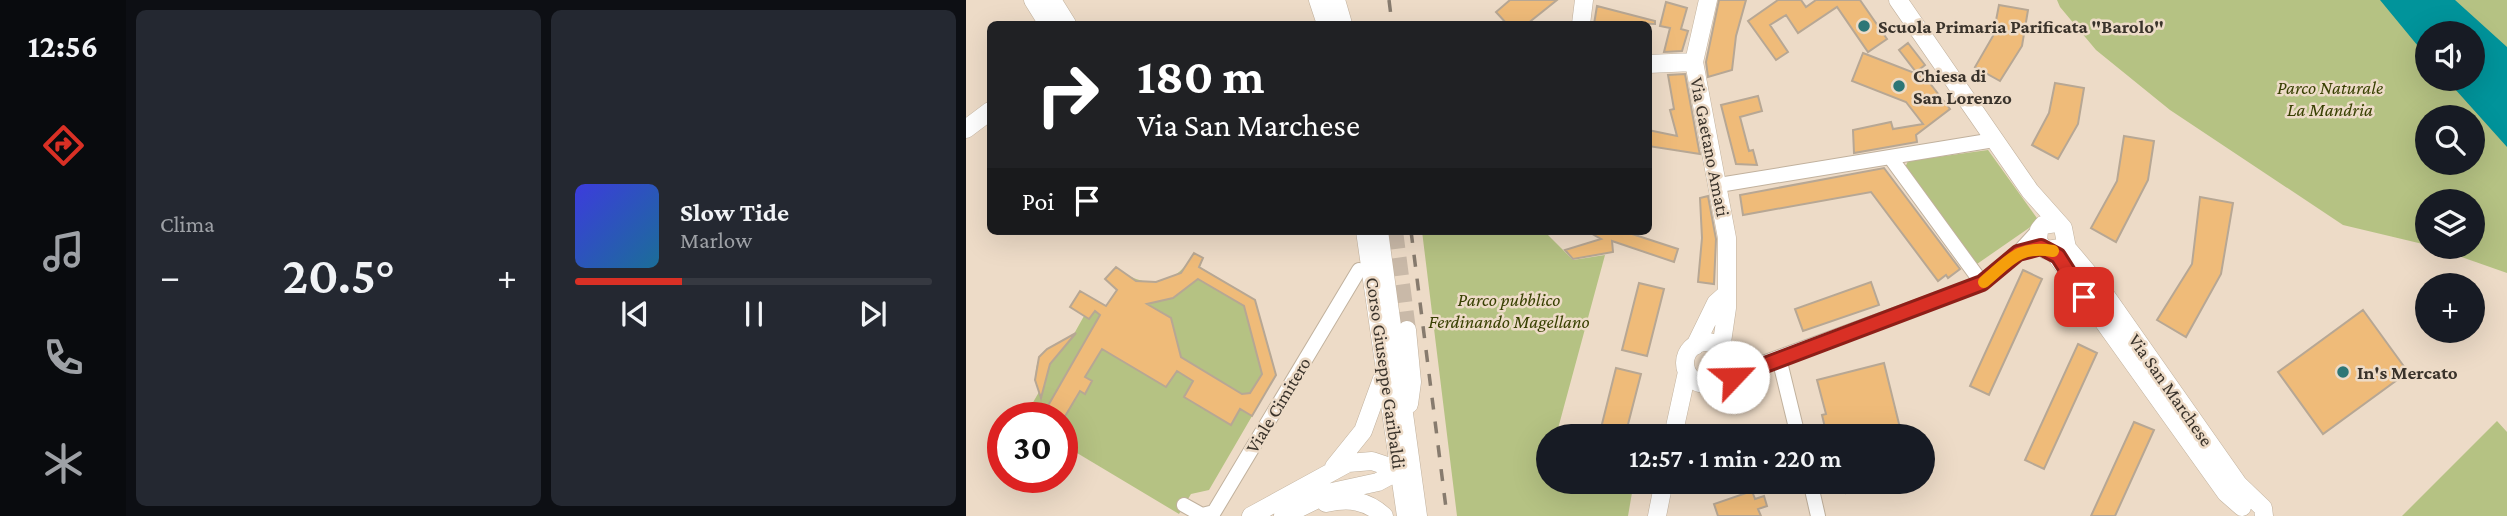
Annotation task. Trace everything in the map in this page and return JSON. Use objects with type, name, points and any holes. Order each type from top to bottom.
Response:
[{"type":"street","points":[[1034,0],[1046,21]]},
{"type":"street","points":[[1052,0],[1065,21]]},
{"type":"street","points":[[1318,0],[1325,21]]},
{"type":"street","points":[[1336,0],[1342,21]]},
{"type":"street","name":"Via Gaetano Amati","points":[[1708,0],[1694,62],[1727,239],[1727,308],[1723,355]]},
{"type":"street","points":[[1719,185],[1994,139],[1898,0]]},
{"type":"street","points":[[1652,64],[1694,62]]},
{"type":"street","points":[[966,129],[987,113]]},
{"type":"street","name":"Via San Marchese","points":[[1994,139],[2030,191],[2050,236],[2250,510]]},
{"type":"street","points":[[1890,157],[1982,283]]},
{"type":"street","points":[[1355,235],[1359,270],[1374,288]]},
{"type":"street","name":"Corso Giuseppe Garibaldi","points":[[1366,235],[1384,373],[1404,468],[1418,516]]},
{"type":"street","name":"Corso Giuseppe Garibaldi","points":[[1380,235],[1406,428],[1406,516]]},
{"type":"street","points":[[1687,372],[1696,382],[1714,381],[1756,369],[1763,363],[1982,283],[2018,253],[2050,236]]},
{"type":"street","name":"Viale Cimitero","points":[[1184,505],[1202,515],[1214,512],[1359,270]]},
{"type":"street","points":[[1675,424],[1687,372],[1685,360],[1716,303],[1725,295]]},
{"type":"street","points":[[1406,428],[1412,382],[1407,330]]},
{"type":"street","points":[[1695,345],[1706,343],[1723,355],[1763,363]]},
{"type":"street","points":[[1677,424],[1687,404],[1714,381],[1723,355]]},
{"type":"street","points":[[1779,358],[1795,424]]},
{"type":"street","points":[[1330,471],[1363,431],[1384,373]]},
{"type":"street","points":[[1251,516],[1330,471],[1363,460],[1404,468]]},
{"type":"street","points":[[1289,513],[1332,492],[1378,482],[1404,468]]},
{"type":"street","points":[[1657,516],[1661,494]]},
{"type":"street","points":[[1813,494],[1818,516]]},
{"type":"street","points":[[1289,513],[1354,500],[1366,503],[1384,516]]},
{"type":"green space","name":"Parco Naturale La Mandria","points":[[2057,0],[2507,0],[2507,273],[2467,259],[2485,259],[2485,189],[2415,189],[2415,242],[2343,225],[2170,110],[2096,50]]},
{"type":"green space","points":[[1988,150],[2039,221],[1977,264],[1903,172],[1908,161]]},
{"type":"green space","name":"Parco pubblico Ferdinando Magellano","points":[[1422,235],[1548,235],[1573,260],[1605,255],[1559,424],[1536,424],[1536,494],[1632,494],[1628,516],[1457,516]]},
{"type":"green space","points":[[1194,253],[1203,258],[1200,267],[1255,300],[1276,375],[1209,490],[1191,494],[1179,514],[1078,454],[1078,402],[1033,402],[1039,392],[1036,373],[1040,358],[1051,347],[1070,341],[1084,316],[1070,307],[1080,291],[1105,309],[1117,290],[1105,279],[1116,267],[1138,280],[1159,282],[1178,273]]},
{"type":"green space","points":[[2497,421],[2507,432],[2507,516],[2402,516]]},
{"type":"water","points":[[2380,0],[2455,0],[2478,21],[2415,21],[2415,42]]},
{"type":"water","points":[[2485,27],[2507,47],[2507,147],[2485,122],[2485,105],[2469,105],[2457,91],[2485,91]]},
{"type":"building","points":[[1510,0],[1557,0],[1531,21],[1504,21],[1496,12]]},
{"type":"building","points":[[1719,0],[1746,0],[1736,36],[1732,70],[1708,77],[1706,62]]},
{"type":"building","points":[[1778,0],[1801,0],[1806,7],[1816,0],[1860,0],[1887,39],[1868,52],[1837,7],[1798,33],[1786,15],[1770,25],[1788,52],[1776,60],[1748,21]]},
{"type":"building","points":[[1666,2],[1687,8],[1681,29],[1688,31],[1682,51],[1664,52],[1670,28],[1660,26]]},
{"type":"building","points":[[1999,5],[2028,10],[2022,46],[2000,81],[1975,67],[1993,36]]},
{"type":"building","points":[[1597,6],[1655,21],[1655,24],[1652,21],[1594,21]]},
{"type":"building","points":[[1908,43],[1925,65],[1916,72],[1899,50]]},
{"type":"building","name":"Chiesa di San Lorenzo","points":[[1863,53],[1925,77],[1950,109],[1916,135],[1917,142],[1854,153],[1853,130],[1891,122],[1893,129],[1923,124],[1906,102],[1852,81]]},
{"type":"building","points":[[1685,74],[1700,154],[1652,147],[1652,131],[1677,136],[1670,110],[1674,109],[1668,75]]},
{"type":"building","points":[[2055,83],[2084,88],[2078,124],[2058,159],[2032,145],[2049,113]]},
{"type":"building","points":[[1758,96],[1762,111],[1740,117],[1749,151],[1753,150],[1757,165],[1736,164],[1721,105]]},
{"type":"building","points":[[2124,136],[2154,141],[2148,180],[2116,242],[2091,228],[2117,181]]},
{"type":"building","points":[[1884,168],[1960,269],[1948,278],[1946,275],[1938,281],[1871,192],[1743,215],[1740,195]]},
{"type":"building","points":[[1708,196],[1716,239],[1714,284],[1698,282],[1702,238],[1700,198]]},
{"type":"building","points":[[2200,197],[2233,203],[2221,274],[2186,337],[2157,320],[2192,264]]},
{"type":"building","points":[[1594,235],[1635,235],[1678,249],[1674,262],[1612,241],[1613,252],[1573,259],[1565,250],[1601,239]]},
{"type":"building","points":[[1194,253],[1203,258],[1199,267],[1255,300],[1276,375],[1252,416],[1240,409],[1231,425],[1184,397],[1193,381],[1177,371],[1166,387],[1102,349],[1085,377],[1092,381],[1085,394],[1080,391],[1073,402],[1050,402],[1100,315],[1095,311],[1089,319],[1070,307],[1080,291],[1106,306],[1117,290],[1105,279],[1116,267],[1136,281],[1156,282],[1181,273]],"holes":[[[1198,279],[1244,306],[1262,374],[1250,393],[1242,394],[1181,357],[1171,318],[1147,304],[1173,298]]]},
{"type":"building","points":[[2023,270],[2042,279],[1989,395],[1970,386]]},
{"type":"building","points":[[1871,282],[1879,305],[1803,331],[1795,309]]},
{"type":"building","points":[[1639,283],[1664,289],[1647,356],[1622,350]]},
{"type":"building","name":"In's Mercato","points":[[2363,310],[2408,372],[2323,434],[2278,372]]},
{"type":"building","points":[[1076,333],[1050,364],[1041,398],[1035,380],[1039,357],[1047,349]]},
{"type":"building","points":[[2078,344],[2097,353],[2044,469],[2025,460]]},
{"type":"building","points":[[1884,363],[1899,424],[1824,424],[1822,415],[1826,414],[1817,380]]},
{"type":"building","points":[[1616,368],[1641,374],[1628,424],[1602,424]]},
{"type":"building","points":[[2134,422],[2154,430],[2115,516],[2091,516]]},
{"type":"building","points":[[1743,494],[1753,494],[1755,499],[1764,496],[1767,506],[1758,509],[1761,516],[1718,516],[1714,504]]},
{"type":"tunnel","points":[[1395,235],[1407,330]]},
{"type":"railway","points":[[1389,0],[1392,21]]},
{"type":"railway","points":[[1412,235],[1447,516]]},
{"type":"slow traffic","points":[[1984,282],[2018,253],[2041,247],[2053,251]]},
{"type":"place","name":"Scuola Primaria Parificata \"Barolo\"","points":[[1864,26]]},
{"type":"place","name":"Chiesa di San Lorenzo","points":[[1899,86]]},
{"type":"place","name":"In's Mercato","points":[[2343,372]]},
{"type":"route","points":[[1733,377],[1756,369],[1763,363],[1982,283],[2018,253],[2041,247],[2058,256],[2084,297]]}]
